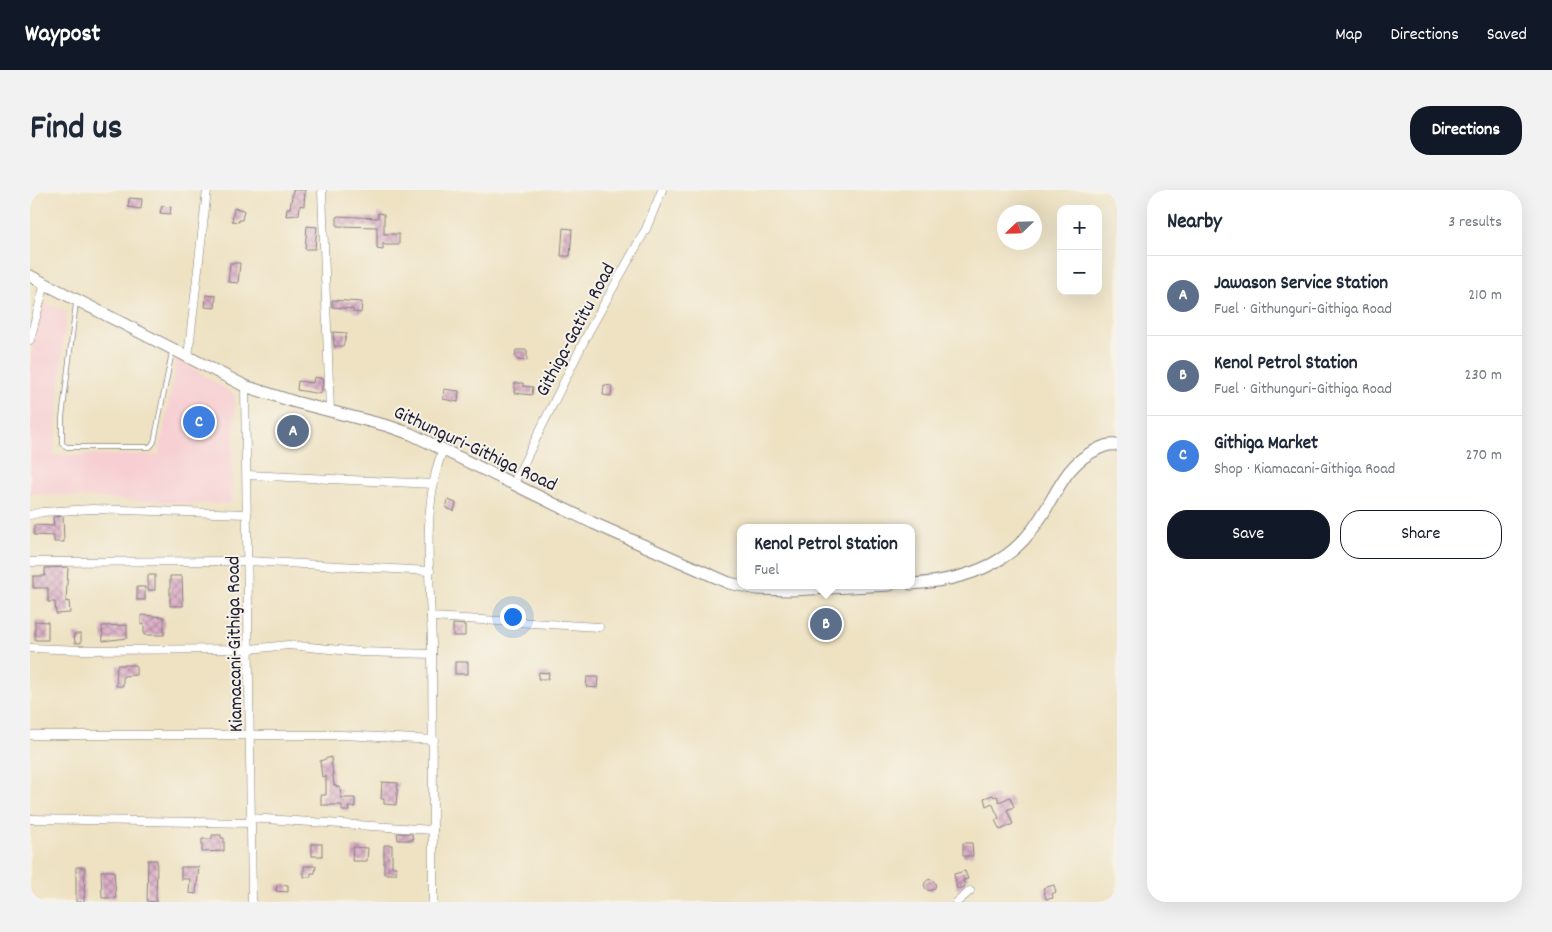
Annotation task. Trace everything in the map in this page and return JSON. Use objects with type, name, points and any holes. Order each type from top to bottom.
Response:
[{"type":"street","points":[[188,357],[207,190]]},
{"type":"street","points":[[322,190],[330,412]]},
{"type":"street","name":"Githiga-Gatitu Road","points":[[514,484],[589,330],[646,229],[662,190]]},
{"type":"street","name":"Githunguri-Githiga Road","points":[[30,276],[245,386],[330,412],[388,426],[443,449],[593,523],[729,583],[737,585]]},
{"type":"street","points":[[30,340],[45,283]]},
{"type":"street","name":"Kiamacani-Githiga Road","points":[[245,386],[252,902]]},
{"type":"street","points":[[915,584],[933,583],[975,572],[1002,558],[1021,543],[1041,517],[1070,468],[1090,453],[1109,444],[1117,445]]},
{"type":"street","points":[[433,902],[434,740],[430,571],[432,502],[437,465],[443,449]]},
{"type":"street","points":[[247,475],[434,484]]},
{"type":"street","points":[[30,515],[42,512],[92,509],[247,514]]},
{"type":"street","points":[[30,562],[248,561],[430,571]]},
{"type":"street","name":"Githunguri-Githiga Road","points":[[757,589],[810,589]]},
{"type":"street","points":[[431,616],[599,627]]},
{"type":"street","points":[[30,648],[84,650],[250,649],[288,645],[361,652],[432,654]]},
{"type":"street","points":[[30,735],[343,735],[434,740]]},
{"type":"street","points":[[30,819],[250,820],[433,830]]},
{"type":"street","points":[[957,902],[970,892]]},
{"type":"lane","points":[[77,300],[62,418],[62,444],[67,448],[150,447],[154,442],[172,349]]},
{"type":"shaded area","points":[[45,304],[66,311],[54,455],[159,455],[177,358],[235,395],[231,503],[199,504],[30,494],[30,369],[36,324]]},
{"type":"building","points":[[293,190],[305,190],[304,206],[300,205],[299,215],[286,216],[287,208],[290,208]]},
{"type":"building","points":[[129,198],[142,199],[141,209],[128,207]]},
{"type":"building","points":[[162,206],[171,207],[170,214],[160,213]]},
{"type":"building","points":[[234,208],[244,210],[242,220],[239,220],[239,222],[232,221]]},
{"type":"building","points":[[378,213],[384,214],[384,234],[399,234],[399,245],[385,245],[383,243],[383,250],[377,249],[377,227],[337,226],[337,216],[378,218]]},
{"type":"building","points":[[307,226],[317,227],[315,249],[305,249]]},
{"type":"building","points":[[563,228],[572,229],[570,256],[561,256]]},
{"type":"building","points":[[230,263],[240,263],[238,283],[228,282]]},
{"type":"building","points":[[206,295],[216,296],[215,308],[205,307]]},
{"type":"building","points":[[332,300],[362,302],[361,313],[353,312],[353,309],[332,307]]},
{"type":"building","points":[[333,332],[347,333],[343,346],[334,346]]},
{"type":"building","points":[[516,350],[527,350],[527,361],[518,360],[515,356]]},
{"type":"building","points":[[314,377],[323,379],[321,394],[297,390],[298,381],[313,383]]},
{"type":"building","points":[[515,383],[523,383],[523,386],[533,387],[532,395],[514,393]]},
{"type":"building","points":[[604,385],[612,386],[611,396],[603,395]]},
{"type":"building","points":[[444,389],[459,391],[458,402],[443,399]]},
{"type":"building","points":[[448,500],[456,503],[454,511],[446,508]]},
{"type":"building","points":[[63,516],[64,542],[54,542],[54,536],[34,535],[34,525],[54,526],[53,517]]},
{"type":"building","points":[[68,567],[66,602],[69,601],[70,613],[56,614],[55,602],[48,602],[48,588],[33,588],[33,576],[45,576],[45,568]]},
{"type":"building","points":[[148,575],[155,575],[155,590],[148,590]]},
{"type":"building","points":[[170,576],[182,576],[183,606],[170,606]]},
{"type":"building","points":[[137,587],[145,587],[145,600],[137,600]]},
{"type":"building","points":[[141,615],[164,617],[164,635],[144,635],[144,624],[141,625]]},
{"type":"building","points":[[35,621],[48,622],[48,640],[35,640]]},
{"type":"building","points":[[453,624],[465,625],[465,636],[453,636]]},
{"type":"building","points":[[127,625],[127,638],[103,641],[102,626]]},
{"type":"building","points":[[74,634],[81,634],[81,643],[75,643]]},
{"type":"building","points":[[455,662],[468,662],[468,674],[455,674]]},
{"type":"building","points":[[117,665],[136,665],[136,675],[123,676],[123,686],[116,686]]},
{"type":"building","points":[[539,672],[549,673],[548,679],[538,679]]},
{"type":"building","points":[[587,677],[598,677],[597,688],[586,687]]},
{"type":"building","points":[[331,757],[334,785],[340,788],[341,798],[355,798],[355,807],[348,807],[349,811],[342,811],[342,805],[321,805],[321,795],[326,795],[326,776],[322,777],[320,761]]},
{"type":"building","points":[[382,782],[398,783],[396,805],[384,804],[384,799],[381,799]]},
{"type":"building","points":[[993,795],[994,797],[997,796],[999,802],[1010,797],[1014,807],[1007,810],[1013,824],[1000,830],[995,820],[999,818],[992,803],[986,806],[984,798]]},
{"type":"building","points":[[397,833],[412,834],[413,840],[398,840]]},
{"type":"building","points":[[212,835],[221,835],[221,838],[224,838],[224,851],[202,852],[202,839],[212,839]]},
{"type":"building","points":[[963,843],[972,843],[973,856],[963,856]]},
{"type":"building","points":[[312,844],[322,844],[322,856],[312,856]]},
{"type":"building","points":[[384,845],[392,845],[392,867],[396,867],[396,874],[384,874]]},
{"type":"building","points":[[353,847],[368,848],[367,861],[352,861]]},
{"type":"building","points":[[148,860],[157,860],[156,902],[147,901]]},
{"type":"building","points":[[304,866],[316,866],[315,873],[311,873],[311,877],[304,877]]},
{"type":"building","points":[[76,867],[85,867],[84,902],[76,902]]},
{"type":"building","points":[[181,867],[199,867],[196,894],[189,893],[190,879],[181,879]]},
{"type":"building","points":[[101,871],[114,871],[116,898],[102,898]]},
{"type":"building","points":[[965,871],[968,879],[963,880],[965,887],[957,889],[954,874]]},
{"type":"building","points":[[930,879],[936,885],[930,891],[924,885]]},
{"type":"building","points":[[277,884],[288,885],[288,892],[276,891]]},
{"type":"building","points":[[1054,885],[1056,892],[1052,894],[1053,898],[1046,899],[1043,888]]},
{"type":"place","name":"Githiga Market","points":[[199,422]]},
{"type":"place","name":"Jawason Service Station","points":[[293,431]]},
{"type":"place","name":"Kenol Petrol Station","points":[[826,624]]}]
